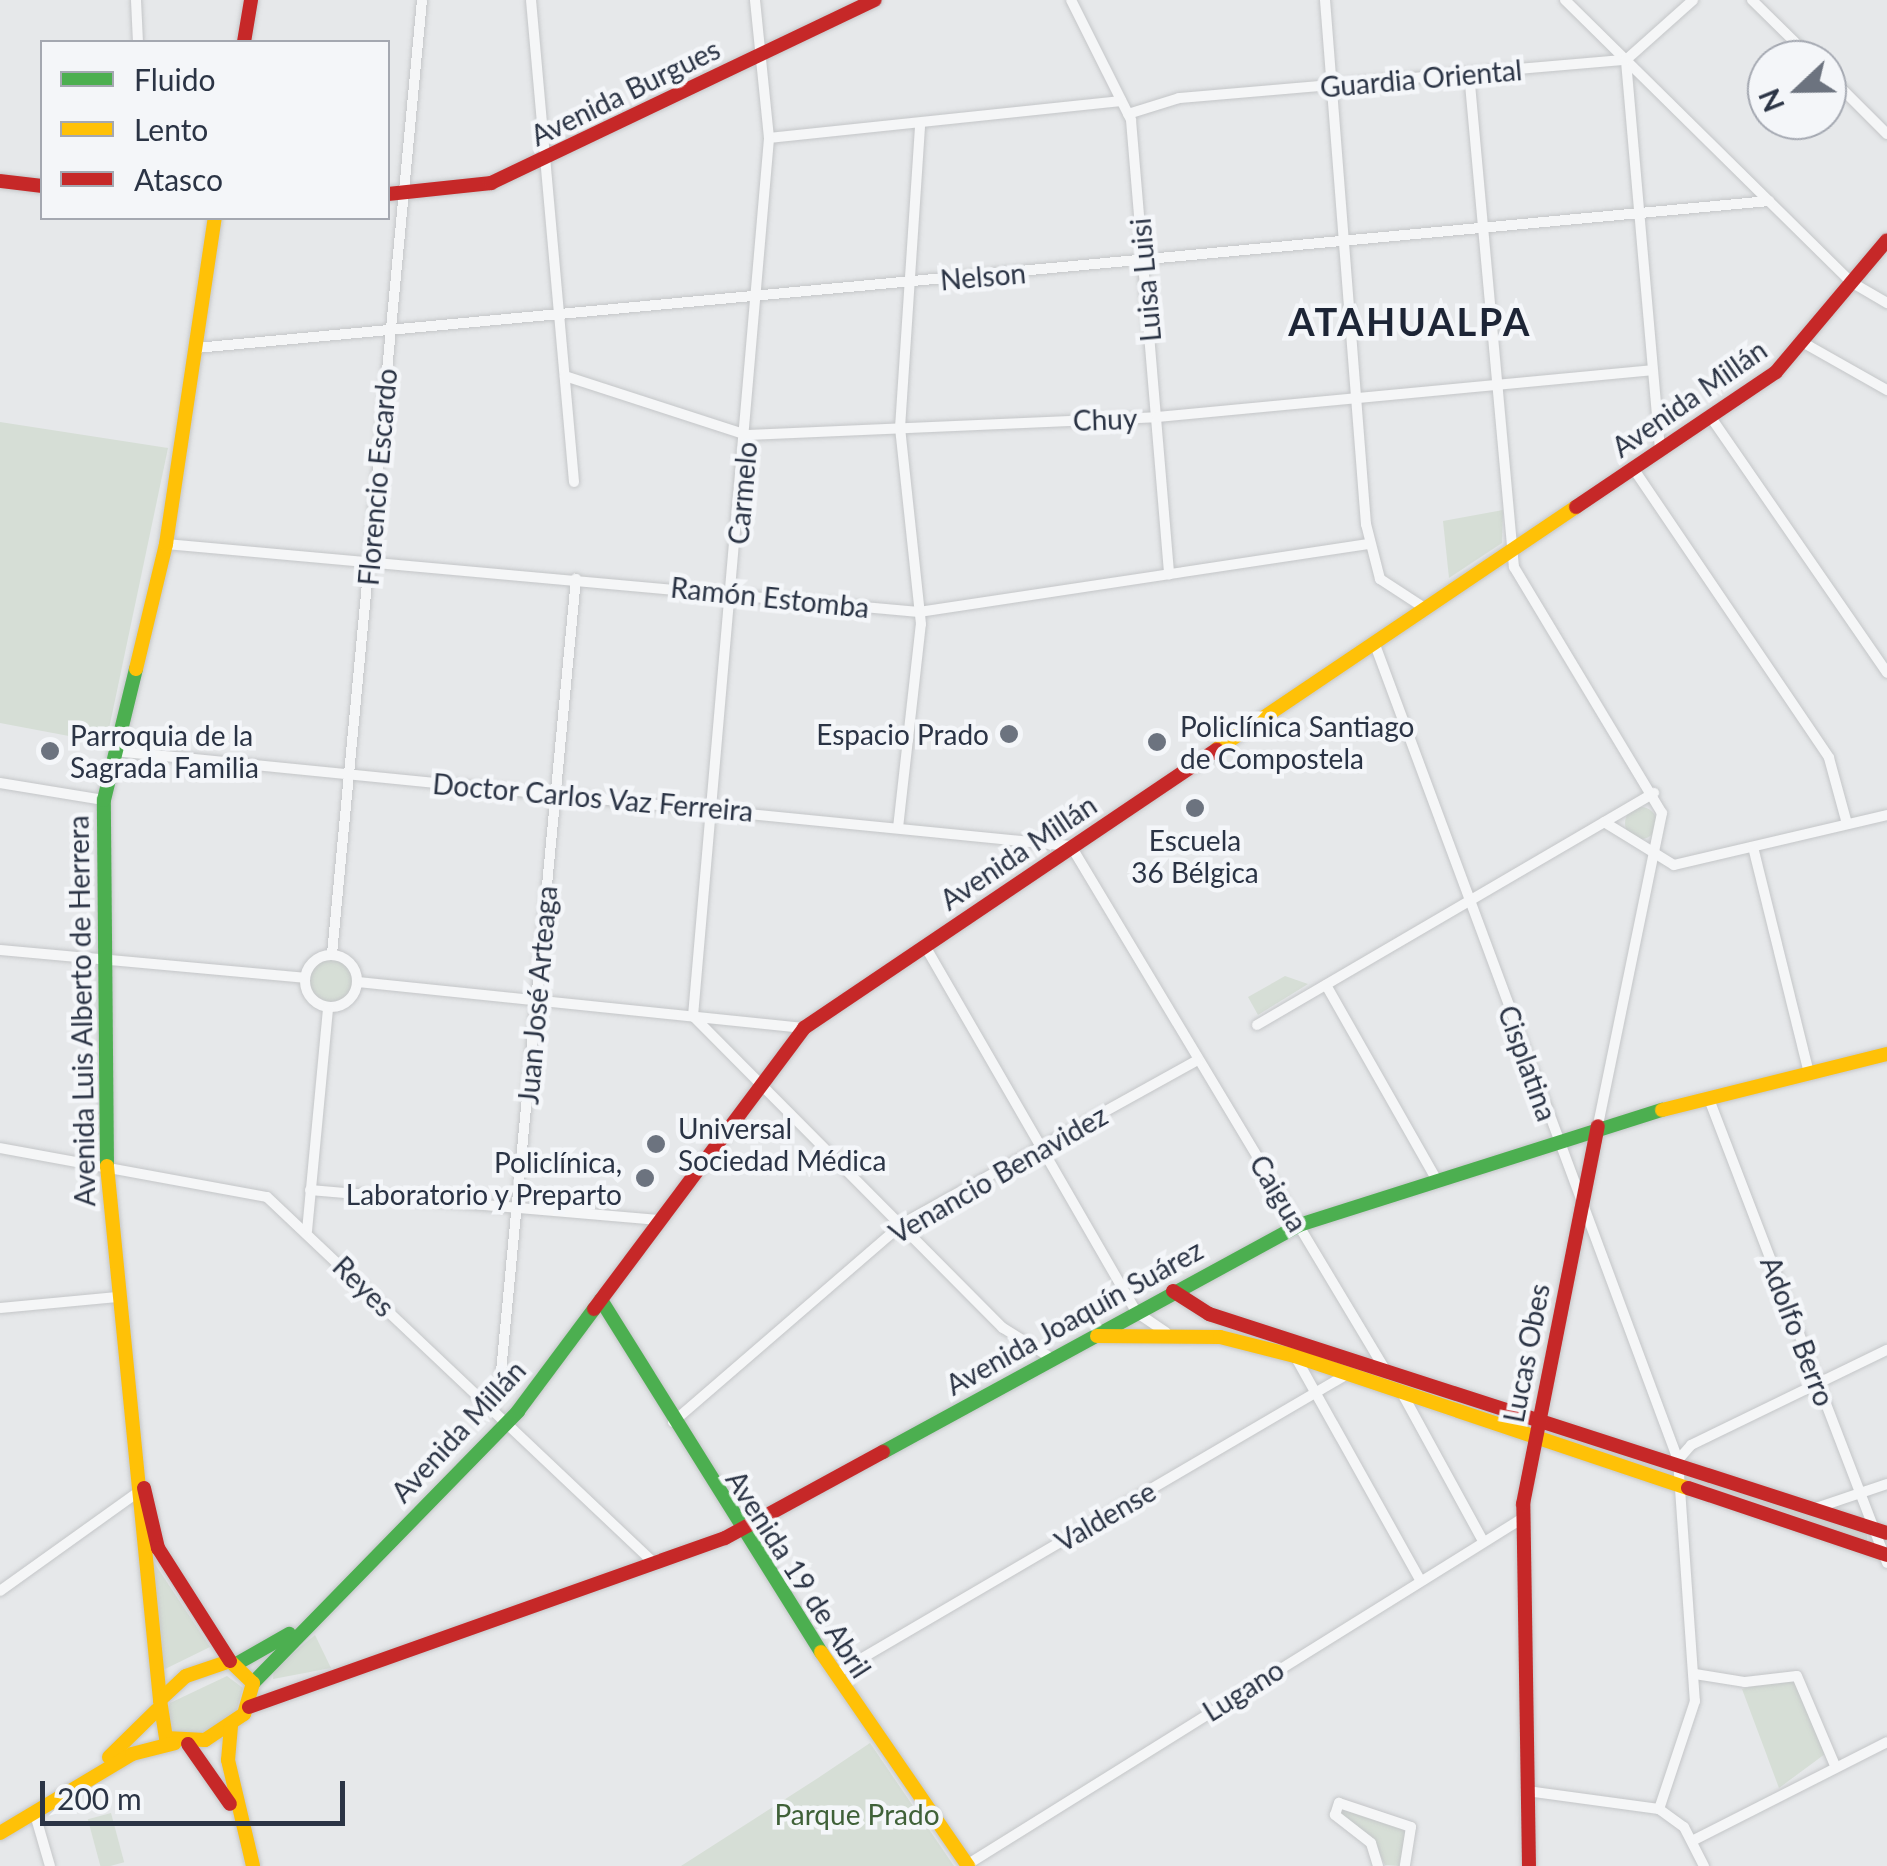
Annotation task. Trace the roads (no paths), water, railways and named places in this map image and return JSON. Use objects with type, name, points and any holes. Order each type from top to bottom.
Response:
[{"type":"street","points":[[136,0],[138,40]]},
{"type":"street","points":[[244,40],[251,0]]},
{"type":"street","name":"Florencio Escardo","points":[[332,954],[390,331],[395,194],[422,0]]},
{"type":"street","points":[[532,0],[574,482]]},
{"type":"street","name":"Carmelo","points":[[694,1016],[734,593],[769,138],[755,0]]},
{"type":"street","name":"Avenida Burgues","points":[[395,194],[464,192],[875,0]]},
{"type":"street","name":"Luisa Luisi","points":[[1071,0],[1128,114],[1169,574]]},
{"type":"street","points":[[1325,0],[1370,544],[1380,579],[1426,608]]},
{"type":"street","points":[[1566,0],[1852,282],[1887,303]]},
{"type":"street","points":[[1626,60],[1693,0]]},
{"type":"street","points":[[1752,0],[1792,40]]},
{"type":"street","points":[[1626,60],[1660,450]]},
{"type":"street","name":"Guardia Oriental","points":[[1128,114],[1179,98],[1626,60]]},
{"type":"street","points":[[1257,1025],[1654,793],[1510,552],[1469,73]]},
{"type":"street","points":[[1847,94],[1887,134]]},
{"type":"street","points":[[769,138],[920,126],[1121,101]]},
{"type":"street","points":[[898,828],[919,612],[900,428],[920,126]]},
{"type":"street","points":[[0,181],[40,186]]},
{"type":"street","name":"Nelson","points":[[196,348],[1769,201]]},
{"type":"street","name":"Avenida Luis Alberto de Herrera","points":[[159,1704],[106,1170],[104,800],[166,544],[215,220]]},
{"type":"street","name":"Avenida Millán","points":[[254,1686],[294,1632],[507,1424],[804,1028],[1710,416],[1802,342],[1887,240]]},
{"type":"street","points":[[1802,342],[1887,390]]},
{"type":"street","name":"Chuy","points":[[565,376],[747,435],[1157,417],[1652,370]]},
{"type":"street","points":[[1710,416],[1887,673]]},
{"type":"street","points":[[1633,468],[1829,758],[1847,824]]},
{"type":"street","name":"Ramón Estomba","points":[[166,544],[919,612],[1370,544]]},
{"type":"street","name":"Juan José Arteaga","points":[[489,1407],[498,1393],[576,579]]},
{"type":"street","name":"Cisplatina","points":[[1374,642],[1581,1210],[1678,1460],[1695,1674],[1692,1713],[1659,1809]]},
{"type":"street","name":"Doctor Carlos Vaz Ferreira","points":[[114,751],[1071,846]]},
{"type":"street","points":[[0,782],[104,800]]},
{"type":"street","name":"Lucas Obes","points":[[1529,1866],[1523,1518],[1535,1436],[1662,812],[1654,793]]},
{"type":"street","points":[[1604,822],[1652,858],[1674,865],[1887,815]]},
{"type":"street","name":"Caigua","points":[[1071,846],[1378,1362],[1399,1387],[1484,1541]]},
{"type":"street","points":[[1752,846],[1809,1073]]},
{"type":"street","points":[[925,946],[1136,1312],[1166,1332]]},
{"type":"street","points":[[0,950],[305,978]]},
{"type":"street","points":[[332,954],[352,964],[358,982],[350,1000],[328,1007],[312,998],[305,978],[314,960],[332,954]]},
{"type":"street","points":[[358,982],[804,1028]]},
{"type":"street","points":[[1326,985],[1435,1178]]},
{"type":"street","points":[[306,1231],[328,1007]]},
{"type":"street","points":[[694,1016],[1026,1349],[1051,1358]]},
{"type":"street","name":"Avenida Joaquín Suárez","points":[[249,1707],[656,1565],[738,1531],[1298,1225],[1556,1138],[1887,1054]]},
{"type":"street","name":"Venancio Benavidez","points":[[673,1422],[902,1224],[1198,1060]]},
{"type":"street","name":"Adolfo Berro","points":[[1709,1100],[1860,1493],[1880,1531],[1886,1557]]},
{"type":"street","name":"Reyes","points":[[0,1148],[106,1170],[256,1193],[306,1231],[656,1565]]},
{"type":"street","points":[[310,1190],[659,1220]]},
{"type":"street","points":[[1173,1292],[1209,1314],[1378,1362],[1880,1531]]},
{"type":"street","points":[[0,1308],[116,1297]]},
{"type":"street","name":"Avenida 19 de Abril","points":[[601,1300],[738,1531],[966,1865]]},
{"type":"street","points":[[1091,1336],[1166,1332],[1296,1356],[1399,1387],[1886,1557]]},
{"type":"street","points":[[1678,1460],[1818,1382],[1887,1350]]},
{"type":"street","points":[[1296,1356],[1420,1580]]},
{"type":"street","name":"Valdense","points":[[834,1674],[1350,1372],[1378,1362]]},
{"type":"street","name":"Avenida Luis Alberto de Herrera","points":[[126,1394],[152,1532],[188,1598],[234,1662]]},
{"type":"street","points":[[1816,1508],[1887,1484]]},
{"type":"street","points":[[0,1592],[137,1493]]},
{"type":"street","name":"Lugano","points":[[966,1865],[1523,1518]]},
{"type":"street","points":[[142,1552],[188,1598]]},
{"type":"street","name":"Avenida Millán","points":[[234,1662],[294,1632]]},
{"type":"street","points":[[0,1833],[120,1750],[186,1676],[234,1662],[254,1686],[249,1707],[232,1726],[181,1744],[144,1748],[48,1802]]},
{"type":"street","points":[[1695,1674],[1745,1682],[1794,1674],[1834,1762]]},
{"type":"street","name":"Avenida Joaquín Suárez","points":[[254,1686],[308,1687]]},
{"type":"street","points":[[159,1704],[160,1730],[181,1744],[224,1789],[244,1866]]},
{"type":"street","points":[[232,1726],[228,1760],[253,1866]]},
{"type":"street","points":[[1694,1840],[1834,1762],[1887,1742]]},
{"type":"street","points":[[1526,1791],[1659,1809],[1694,1840],[1704,1866]]},
{"type":"street","points":[[1378,1866],[1372,1843],[1335,1816],[1337,1804],[1414,1832],[1406,1866]]},
{"type":"street","points":[[34,1811],[50,1866]]},
{"type":"place","name":"Espacio Prado","points":[[1009,734]]},
{"type":"place","name":"Policlínica Santiago de Compostela","points":[[1157,742]]},
{"type":"place","name":"Parroquia de la Sagrada Familia","points":[[50,751]]},
{"type":"place","name":"Escuela 36 Bélgica","points":[[1195,808]]},
{"type":"place","name":"Universal Sociedad Médica","points":[[656,1144]]},
{"type":"place","name":"Policlínica, Laboratorio y Preparto","points":[[645,1178]]},
{"type":"district","name":"ATAHUALPA","points":[[1410,322]]},
{"type":"park label","name":"Parque Prado","points":[[857,1814]]}]
